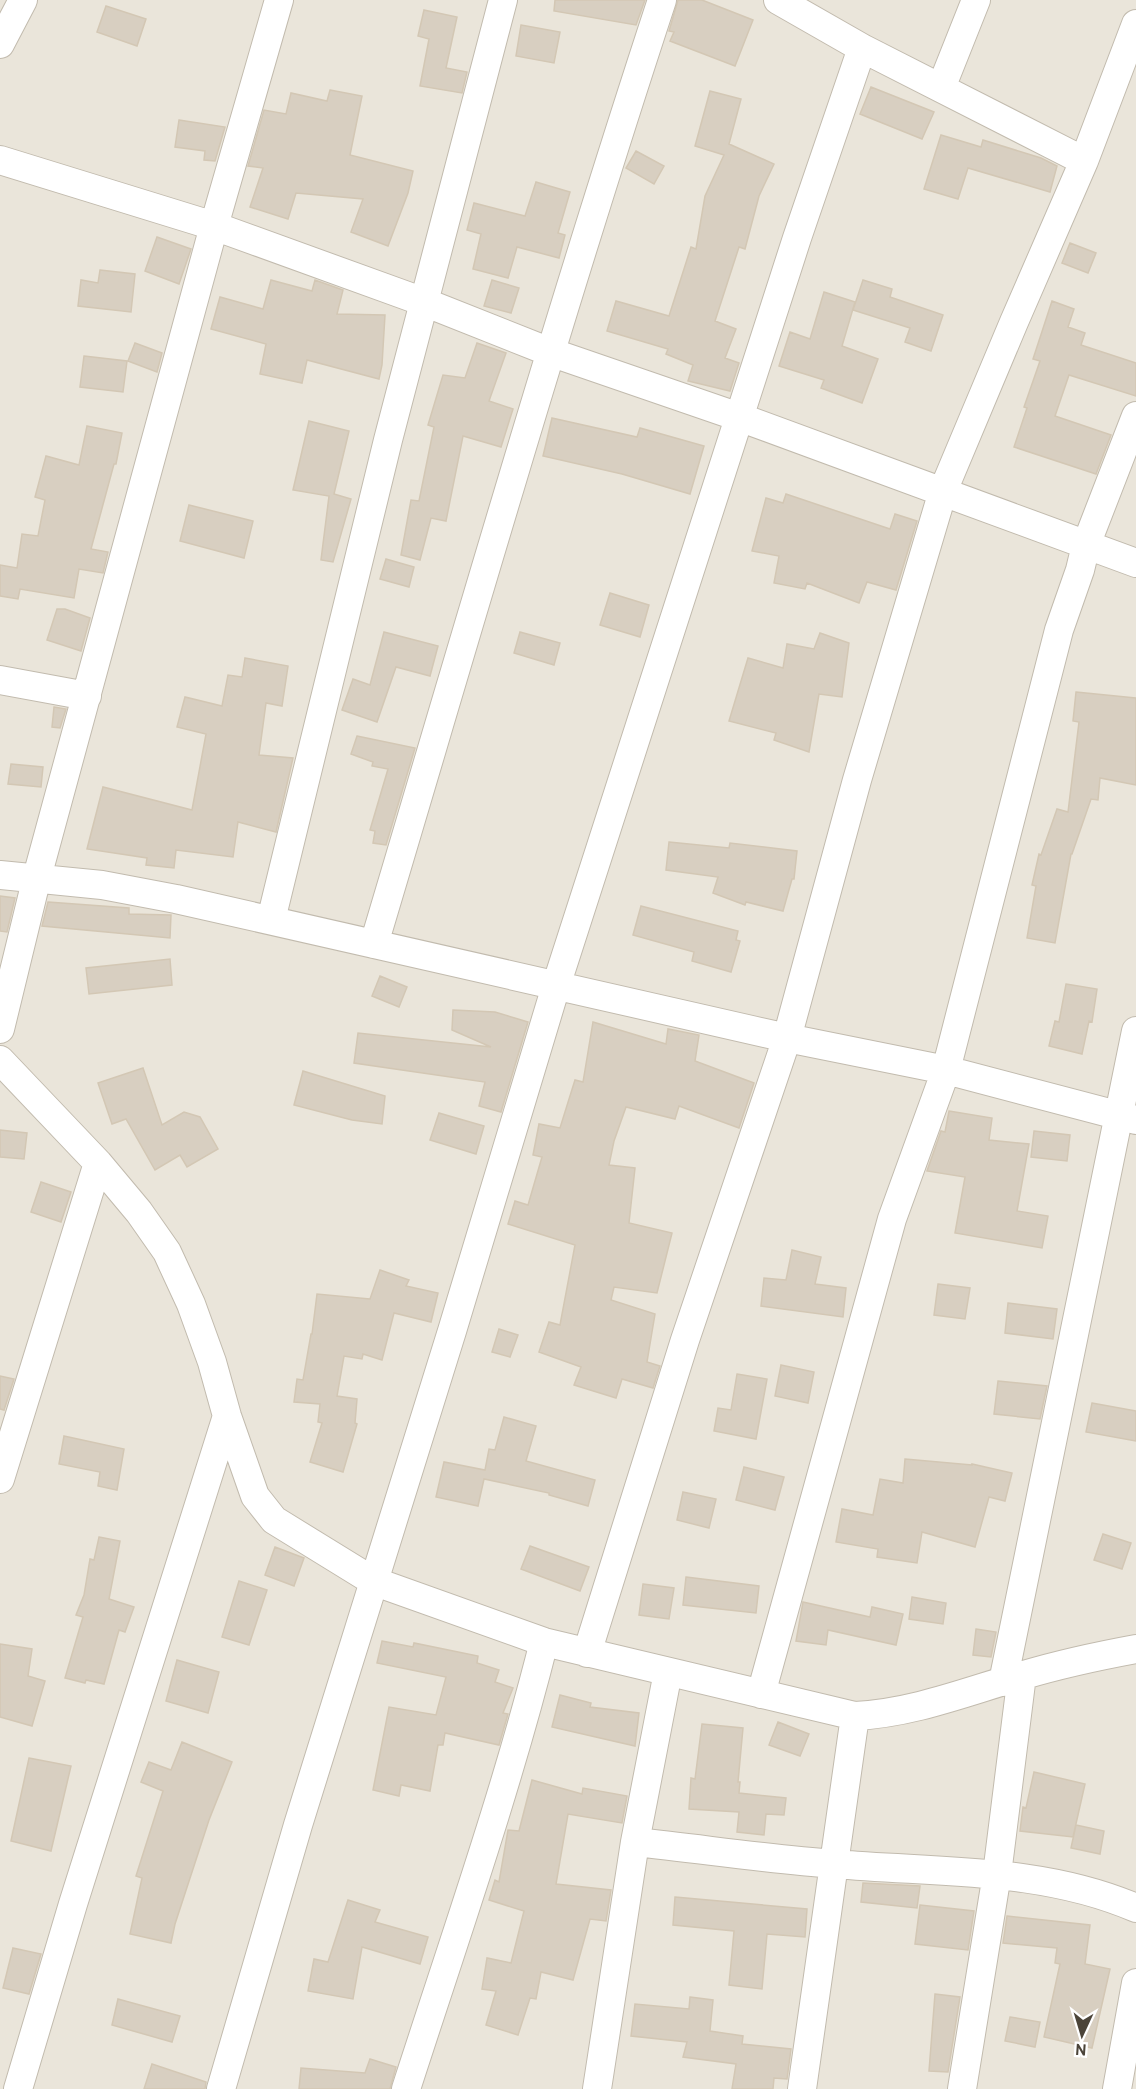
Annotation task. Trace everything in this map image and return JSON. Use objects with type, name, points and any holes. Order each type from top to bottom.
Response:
[{"type":"street","points":[[0,44],[23,0]]},
{"type":"street","points":[[0,1029],[37,877],[214,226],[279,0]]},
{"type":"street","points":[[271,920],[424,302],[503,0]]},
{"type":"street","points":[[374,944],[550,352],[662,0]]},
{"type":"street","points":[[941,88],[976,0]]},
{"type":"street","points":[[789,3],[862,48],[1084,161]]},
{"type":"street","points":[[587,1653],[685,1340],[787,1038],[857,780],[944,491],[1009,333],[1084,161],[1136,24]]},
{"type":"street","points":[[221,2089],[373,1581],[452,1331],[556,986],[796,238],[862,48]]},
{"type":"street","points":[[0,160],[214,226],[424,302],[550,352],[740,417],[1136,563]]},
{"type":"street","points":[[761,1694],[892,1219],[946,1070],[1059,630],[1080,570],[1086,544],[1136,416]]},
{"type":"street","points":[[0,680],[87,696]]},
{"type":"street","points":[[0,875],[102,885],[271,920],[787,1038],[946,1070],[1127,1118]]},
{"type":"street","points":[[962,2089],[997,1874],[1012,1678],[1127,1118],[1136,1031]]},
{"type":"street","points":[[0,1060],[98,1163],[139,1212],[167,1252],[212,1362],[226,1416],[255,1496],[274,1520],[373,1581],[544,1642],[855,1716],[879,1715],[906,1710],[957,1697],[1012,1678],[1077,1660],[1136,1649]]},
{"type":"street","points":[[0,1479],[98,1163]]},
{"type":"street","points":[[18,2089],[73,1904],[226,1416]]},
{"type":"street","points":[[406,2089],[498,1808],[524,1722],[544,1642]]},
{"type":"street","points":[[597,2089],[635,1842],[668,1672]]},
{"type":"street","points":[[802,2089],[855,1716]]},
{"type":"street","points":[[635,1842],[835,1864],[997,1874],[1066,1886],[1136,1908]]},
{"type":"street","points":[[1117,2089],[1136,1983]]},
{"type":"shaded area","points":[[0,0],[1136,0],[1136,2089],[0,2089]]},
{"type":"building","points":[[555,0],[645,0],[636,25],[554,11]]},
{"type":"building","points":[[678,0],[702,0],[753,20],[735,66],[670,41],[674,32],[669,31]]},
{"type":"building","points":[[106,6],[146,19],[137,46],[97,32]]},
{"type":"building","points":[[424,10],[457,17],[446,68],[467,72],[462,93],[420,86],[429,39],[418,36]]},
{"type":"building","points":[[521,25],[560,32],[554,63],[516,56]]},
{"type":"building","points":[[871,87],[934,112],[922,139],[860,114]]},
{"type":"building","points":[[330,90],[362,96],[350,155],[413,171],[408,193],[388,246],[351,232],[363,199],[296,193],[288,219],[250,207],[263,168],[248,166],[264,110],[286,114],[291,93],[327,101]]},
{"type":"building","points":[[710,91],[741,99],[729,144],[774,164],[759,196],[745,249],[739,247],[715,321],[736,329],[725,358],[739,363],[730,391],[688,381],[693,365],[666,354],[668,349],[607,331],[616,301],[669,316],[691,247],[696,249],[705,196],[724,155],[695,146]]},
{"type":"building","points":[[179,120],[225,127],[215,161],[204,160],[205,151],[175,147]]},
{"type":"building","points":[[941,135],[981,147],[983,140],[1041,158],[1057,166],[1050,192],[968,168],[958,199],[924,189]]},
{"type":"building","points":[[636,151],[664,166],[654,184],[626,168]]},
{"type":"building","points":[[536,182],[570,192],[558,233],[565,235],[559,258],[517,247],[508,278],[473,269],[481,234],[467,230],[474,203],[525,216]]},
{"type":"building","points":[[157,237],[191,249],[179,284],[145,271]]},
{"type":"building","points":[[1070,243],[1096,253],[1088,273],[1062,263]]},
{"type":"building","points":[[100,270],[135,274],[131,312],[78,306],[81,280],[98,283]]},
{"type":"building","points":[[271,280],[312,291],[315,280],[343,290],[337,314],[385,315],[379,379],[307,360],[302,383],[260,374],[266,344],[211,329],[220,297],[263,309]]},
{"type":"building","points":[[492,280],[519,288],[511,313],[484,306]]},
{"type":"building","points":[[863,280],[892,289],[890,297],[943,315],[931,351],[905,342],[910,328],[853,310]]},
{"type":"building","points":[[824,292],[855,302],[842,346],[878,359],[862,403],[821,388],[824,380],[779,366],[790,332],[810,339]]},
{"type":"building","points":[[1052,301],[1074,309],[1068,327],[1085,333],[1081,345],[1136,363],[1136,396],[1069,375],[1055,416],[1111,435],[1096,474],[1014,447],[1027,408],[1024,407],[1040,361],[1033,359]]},
{"type":"building","points":[[135,343],[162,353],[157,372],[128,361]]},
{"type":"building","points":[[477,343],[506,353],[489,401],[513,409],[501,447],[463,436],[446,521],[431,518],[420,560],[401,555],[411,500],[419,501],[434,427],[428,425],[443,375],[465,378]]},
{"type":"building","points":[[84,356],[127,361],[123,392],[80,387]]},
{"type":"building","points":[[552,418],[637,437],[640,428],[704,446],[690,494],[622,474],[543,456]]},
{"type":"building","points":[[309,421],[349,431],[334,494],[351,499],[333,562],[321,560],[329,496],[293,490]]},
{"type":"building","points":[[87,426],[122,433],[116,464],[114,464],[91,549],[108,552],[103,573],[79,569],[74,598],[20,589],[18,599],[0,596],[0,565],[17,568],[22,534],[38,536],[45,500],[35,497],[46,456],[79,465]]},
{"type":"building","points":[[786,494],[890,529],[895,514],[917,521],[896,590],[867,582],[859,603],[807,583],[805,589],[774,583],[779,556],[752,551],[766,498],[783,503]]},
{"type":"building","points":[[189,505],[253,521],[244,558],[180,541]]},
{"type":"building","points":[[386,559],[414,567],[409,587],[380,579]]},
{"type":"building","points":[[610,593],[649,605],[640,637],[600,625]]},
{"type":"building","points":[[57,609],[65,609],[90,618],[81,651],[47,640]]},
{"type":"building","points":[[384,632],[438,646],[430,676],[396,667],[377,722],[342,710],[353,679],[370,685]]},
{"type":"building","points":[[520,632],[560,643],[554,665],[514,653]]},
{"type":"building","points":[[820,633],[849,643],[842,697],[819,694],[809,752],[774,740],[776,733],[729,721],[748,658],[783,668],[787,644],[814,649]]},
{"type":"building","points":[[245,658],[288,666],[282,706],[266,703],[259,755],[293,758],[276,832],[238,822],[233,857],[176,850],[174,868],[146,865],[147,858],[87,849],[103,787],[192,810],[206,734],[177,727],[185,697],[222,706],[228,675],[242,677]]},
{"type":"building","points":[[1076,692],[1136,698],[1136,785],[1100,778],[1098,800],[1091,799],[1071,854],[1055,943],[1027,938],[1036,886],[1032,885],[1039,854],[1041,855],[1057,809],[1068,812],[1079,722],[1073,721]]},
{"type":"building","points":[[54,707],[66,709],[60,728],[52,727]]},
{"type":"building","points":[[357,736],[415,748],[386,845],[373,843],[375,831],[370,830],[388,769],[372,766],[373,762],[351,754]]},
{"type":"building","points":[[11,764],[43,767],[41,787],[8,784]]},
{"type":"building","points":[[669,842],[729,848],[730,843],[797,851],[794,879],[792,879],[783,911],[746,902],[745,905],[713,893],[718,877],[666,870]]},
{"type":"building","points":[[0,896],[15,898],[7,932],[0,931]]},
{"type":"building","points":[[48,902],[129,908],[129,914],[171,915],[170,938],[42,926]]},
{"type":"building","points":[[641,906],[738,931],[736,940],[740,941],[731,972],[692,961],[694,952],[633,935]]},
{"type":"building","points":[[170,959],[172,985],[89,994],[86,968]]},
{"type":"building","points":[[380,976],[407,987],[399,1007],[372,996]]},
{"type":"building","points":[[1066,984],[1097,989],[1092,1022],[1089,1021],[1082,1054],[1049,1046],[1055,1021],[1059,1022]]},
{"type":"building","points":[[453,1010],[495,1012],[528,1022],[501,1112],[479,1106],[485,1082],[354,1063],[358,1033],[491,1047],[452,1030]]},
{"type":"building","points":[[593,1022],[666,1044],[668,1029],[699,1035],[695,1061],[754,1083],[739,1128],[679,1106],[675,1119],[626,1107],[614,1141],[609,1165],[635,1168],[629,1223],[672,1233],[657,1293],[614,1287],[611,1300],[655,1314],[647,1362],[660,1366],[653,1388],[622,1379],[616,1398],[574,1385],[581,1367],[539,1352],[549,1322],[560,1325],[575,1245],[508,1224],[515,1201],[528,1205],[542,1157],[533,1155],[539,1124],[560,1128],[575,1080],[583,1082]]},
{"type":"building","points":[[143,1068],[162,1125],[184,1112],[200,1117],[218,1149],[187,1167],[180,1155],[155,1170],[126,1119],[112,1124],[98,1083]]},
{"type":"building","points":[[303,1071],[385,1096],[382,1124],[352,1120],[294,1105]]},
{"type":"building","points":[[949,1111],[992,1118],[989,1140],[1029,1144],[1017,1211],[1048,1216],[1042,1248],[955,1233],[965,1177],[927,1171],[941,1131],[945,1132]]},
{"type":"building","points":[[439,1113],[484,1126],[476,1154],[430,1140]]},
{"type":"building","points":[[0,1130],[27,1133],[24,1159],[0,1157]]},
{"type":"building","points":[[1034,1131],[1070,1135],[1067,1161],[1031,1157]]},
{"type":"building","points":[[41,1182],[71,1192],[61,1222],[31,1212]]},
{"type":"building","points":[[792,1250],[821,1257],[815,1284],[846,1288],[843,1317],[761,1306],[764,1278],[786,1280]]},
{"type":"building","points":[[380,1270],[409,1280],[406,1286],[438,1293],[431,1322],[394,1313],[382,1360],[363,1354],[362,1359],[344,1356],[337,1396],[357,1399],[355,1423],[357,1424],[343,1472],[310,1462],[322,1423],[318,1422],[320,1404],[294,1402],[297,1379],[303,1380],[317,1294],[370,1299]]},
{"type":"building","points":[[938,1284],[970,1288],[965,1319],[934,1315]]},
{"type":"building","points":[[1008,1303],[1057,1309],[1053,1339],[1005,1333]]},
{"type":"building","points":[[499,1329],[518,1335],[510,1357],[492,1352]]},
{"type":"building","points":[[781,1365],[814,1372],[808,1403],[775,1396]]},
{"type":"building","points":[[737,1374],[767,1379],[756,1439],[714,1431],[718,1408],[731,1410]]},
{"type":"building","points":[[0,1376],[14,1379],[4,1410],[0,1409]]},
{"type":"building","points":[[998,1381],[1047,1386],[1040,1419],[994,1414]]},
{"type":"building","points":[[1092,1403],[1136,1411],[1136,1441],[1086,1432]]},
{"type":"building","points":[[504,1417],[536,1426],[526,1461],[595,1480],[588,1506],[549,1495],[549,1493],[484,1479],[478,1506],[436,1497],[444,1462],[485,1470],[489,1449],[495,1450]]},
{"type":"building","points":[[64,1436],[124,1449],[117,1490],[98,1486],[100,1472],[59,1464]]},
{"type":"building","points":[[905,1459],[972,1464],[1012,1473],[1005,1501],[989,1497],[975,1547],[922,1532],[917,1563],[877,1557],[878,1549],[836,1542],[842,1509],[873,1515],[880,1479],[903,1483]]},
{"type":"building","points":[[744,1467],[784,1477],[775,1510],[736,1500]]},
{"type":"building","points":[[683,1492],[716,1499],[709,1528],[677,1520]]},
{"type":"building","points":[[1103,1534],[1131,1543],[1122,1569],[1094,1560]]},
{"type":"building","points":[[99,1537],[120,1541],[109,1599],[134,1607],[125,1632],[119,1630],[104,1684],[86,1680],[85,1683],[65,1678],[83,1617],[76,1615],[84,1595],[90,1559],[94,1560]]},
{"type":"building","points":[[530,1546],[589,1567],[580,1591],[521,1569]]},
{"type":"building","points":[[275,1547],[304,1558],[294,1586],[265,1575]]},
{"type":"building","points":[[686,1577],[759,1586],[756,1613],[683,1605]]},
{"type":"building","points":[[239,1581],[267,1590],[249,1645],[222,1637]]},
{"type":"building","points":[[643,1584],[674,1588],[669,1619],[639,1615]]},
{"type":"building","points":[[912,1597],[946,1603],[943,1624],[909,1619]]},
{"type":"building","points":[[803,1602],[870,1617],[872,1607],[903,1614],[896,1645],[828,1630],[826,1645],[796,1641]]},
{"type":"building","points":[[976,1629],[996,1632],[991,1657],[973,1655]]},
{"type":"building","points":[[382,1641],[413,1647],[414,1643],[478,1656],[477,1663],[499,1670],[495,1682],[513,1688],[503,1713],[508,1714],[499,1745],[445,1733],[443,1745],[438,1745],[430,1791],[401,1785],[399,1796],[373,1790],[389,1707],[436,1715],[446,1677],[377,1663]]},
{"type":"building","points":[[0,1644],[32,1649],[28,1676],[45,1681],[32,1726],[0,1717]]},
{"type":"building","points":[[177,1660],[219,1672],[208,1713],[166,1701]]},
{"type":"building","points":[[560,1695],[591,1703],[590,1707],[639,1713],[635,1746],[552,1727]]},
{"type":"building","points":[[778,1722],[809,1734],[800,1756],[769,1745]]},
{"type":"building","points":[[702,1724],[743,1728],[739,1793],[786,1798],[784,1815],[766,1814],[764,1835],[737,1832],[739,1812],[689,1809],[691,1778],[695,1779]]},
{"type":"building","points":[[182,1742],[232,1762],[209,1820],[171,1943],[130,1934],[142,1878],[136,1876],[163,1791],[141,1782],[149,1762],[171,1770]]},
{"type":"building","points":[[29,1758],[71,1766],[51,1851],[11,1841]]},
{"type":"building","points":[[1034,1772],[1085,1784],[1073,1837],[1020,1831],[1023,1807],[1026,1808]]},
{"type":"building","points":[[532,1780],[582,1794],[583,1788],[627,1796],[622,1823],[568,1814],[556,1884],[611,1890],[606,1921],[590,1919],[573,1980],[541,1972],[536,1999],[530,1998],[518,2035],[486,2025],[496,1991],[482,1989],[487,1958],[511,1963],[524,1911],[489,1900],[495,1880],[499,1882],[508,1830],[519,1831]]},
{"type":"building","points":[[1076,1825],[1104,1831],[1100,1854],[1071,1848]]},
{"type":"building","points":[[863,1883],[920,1886],[917,1908],[861,1902]]},
{"type":"building","points":[[675,1897],[807,1909],[805,1937],[767,1934],[762,1989],[729,1985],[734,1931],[673,1925]]},
{"type":"building","points":[[348,1900],[380,1910],[375,1922],[428,1937],[420,1964],[362,1947],[353,1999],[308,1991],[314,1959],[328,1962]]},
{"type":"building","points":[[920,1905],[974,1911],[968,1950],[915,1944]]},
{"type":"building","points":[[1007,1916],[1090,1925],[1085,1964],[1110,1969],[1092,2048],[1044,2037],[1060,1964],[1055,1963],[1057,1948],[1003,1943]]},
{"type":"building","points":[[13,1948],[41,1954],[29,1994],[3,1988]]},
{"type":"building","points":[[935,1994],[960,1997],[948,2072],[929,2071]]},
{"type":"building","points":[[690,1997],[713,2000],[710,2031],[743,2036],[742,2044],[791,2049],[787,2079],[774,2078],[773,2089],[732,2089],[736,2064],[683,2057],[687,2042],[631,2036],[635,2004],[689,2009]]},
{"type":"building","points":[[118,1999],[180,2016],[172,2042],[112,2025]]},
{"type":"building","points":[[1010,2017],[1040,2022],[1035,2047],[1005,2041]]},
{"type":"building","points":[[370,2059],[396,2067],[390,2089],[299,2089],[301,2068],[365,2073]]},
{"type":"building","points":[[152,2064],[206,2082],[205,2089],[144,2089]]}]
